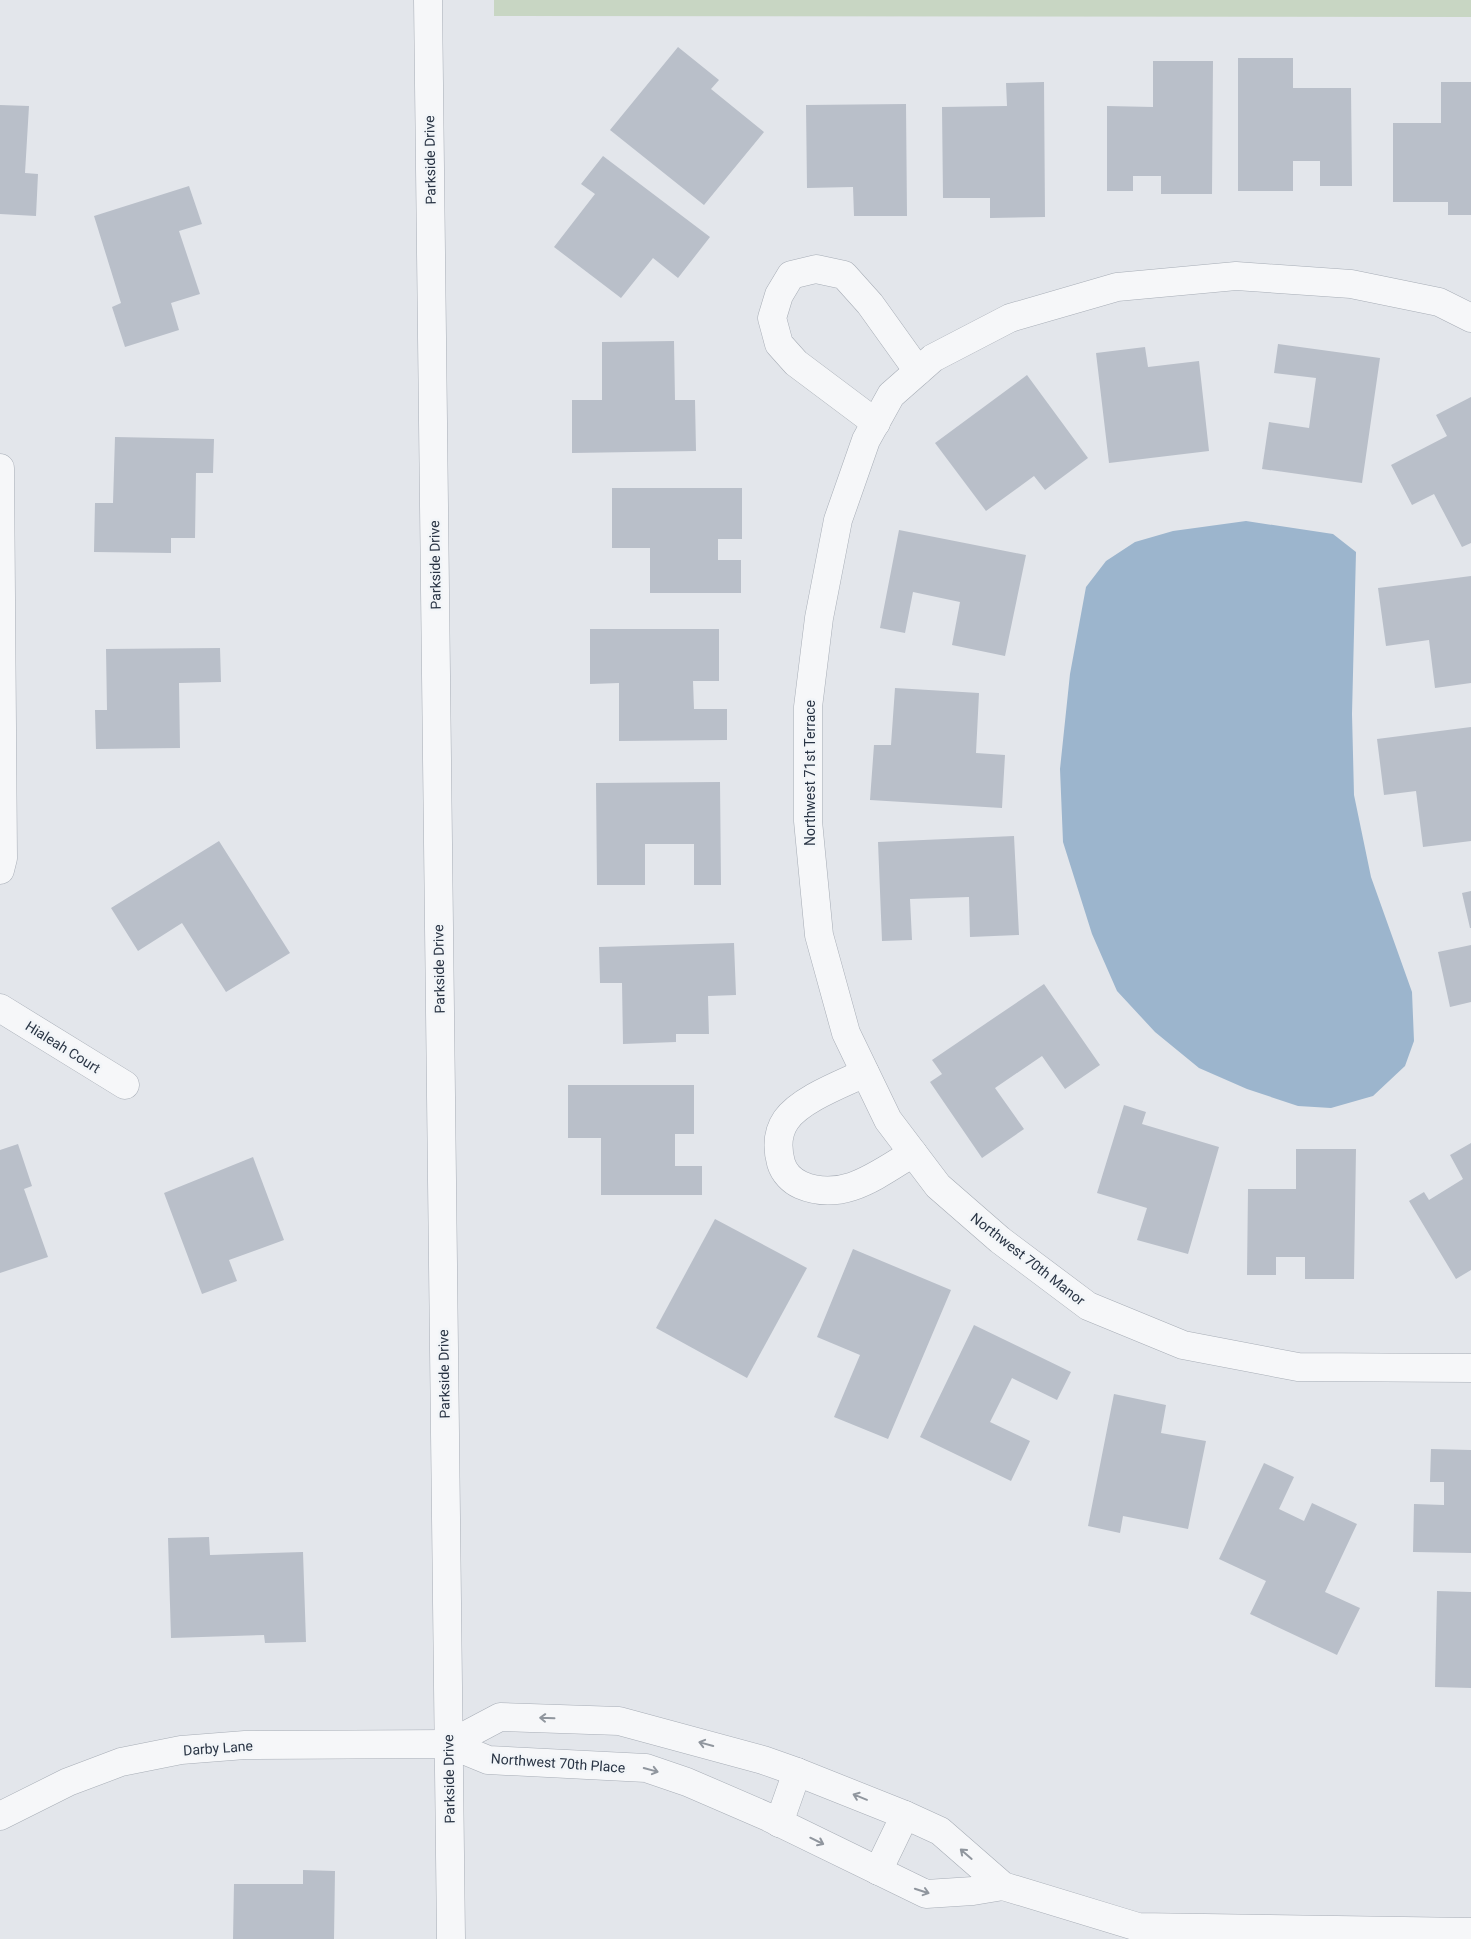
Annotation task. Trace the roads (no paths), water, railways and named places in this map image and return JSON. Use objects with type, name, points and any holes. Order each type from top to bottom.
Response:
[{"type":"street","name":"Parkside Drive","points":[[428,0],[451,1939]]},
{"type":"street","points":[[876,423],[796,363],[779,344],[772,318],[779,295],[792,275],[816,269],[844,275],[870,304],[918,371],[933,358],[1010,318],[1117,287],[1236,276],[1351,284],[1439,302],[1471,318]]},
{"type":"street","name":"Northwest 71st Terrace","points":[[888,1120],[846,1033],[819,935],[808,821],[808,707],[819,618],[838,520],[866,440],[891,395],[918,371]]},
{"type":"street","points":[[0,468],[3,848],[0,870]]},
{"type":"street","name":"Hialeah Court","points":[[0,1008],[125,1085]]},
{"type":"street","points":[[865,1073],[805,1102],[787,1118],[779,1134],[778,1152],[782,1169],[794,1182],[814,1190],[843,1190],[870,1179],[913,1153]]},
{"type":"street","name":"Northwest 70th Manor","points":[[888,1120],[938,1186],[1000,1240],[1088,1306],[1183,1345],[1298,1367],[1471,1368]]},
{"type":"street","name":"Northwest 70th Place","points":[[449,1744],[500,1717],[619,1721],[763,1760],[940,1830],[1003,1886]]},
{"type":"street","name":"Northwest 70th Place","points":[[449,1744],[488,1760],[646,1768],[687,1782],[779,1823],[926,1894],[1003,1886],[1138,1927],[1471,1932]]},
{"type":"street","name":"Darby Lane","points":[[0,1816],[68,1782],[121,1762],[181,1750],[245,1745],[449,1744]]},
{"type":"street","points":[[779,1823],[797,1772]]},
{"type":"street","points":[[878,1871],[905,1815]]},
{"type":"water","points":[[1246,521],[1333,534],[1356,552],[1352,714],[1354,795],[1371,877],[1412,992],[1414,1041],[1405,1066],[1373,1096],[1331,1108],[1298,1106],[1247,1089],[1199,1068],[1155,1032],[1117,991],[1092,934],[1063,842],[1060,769],[1070,674],[1086,587],[1106,561],[1135,542],[1173,531]]}]
